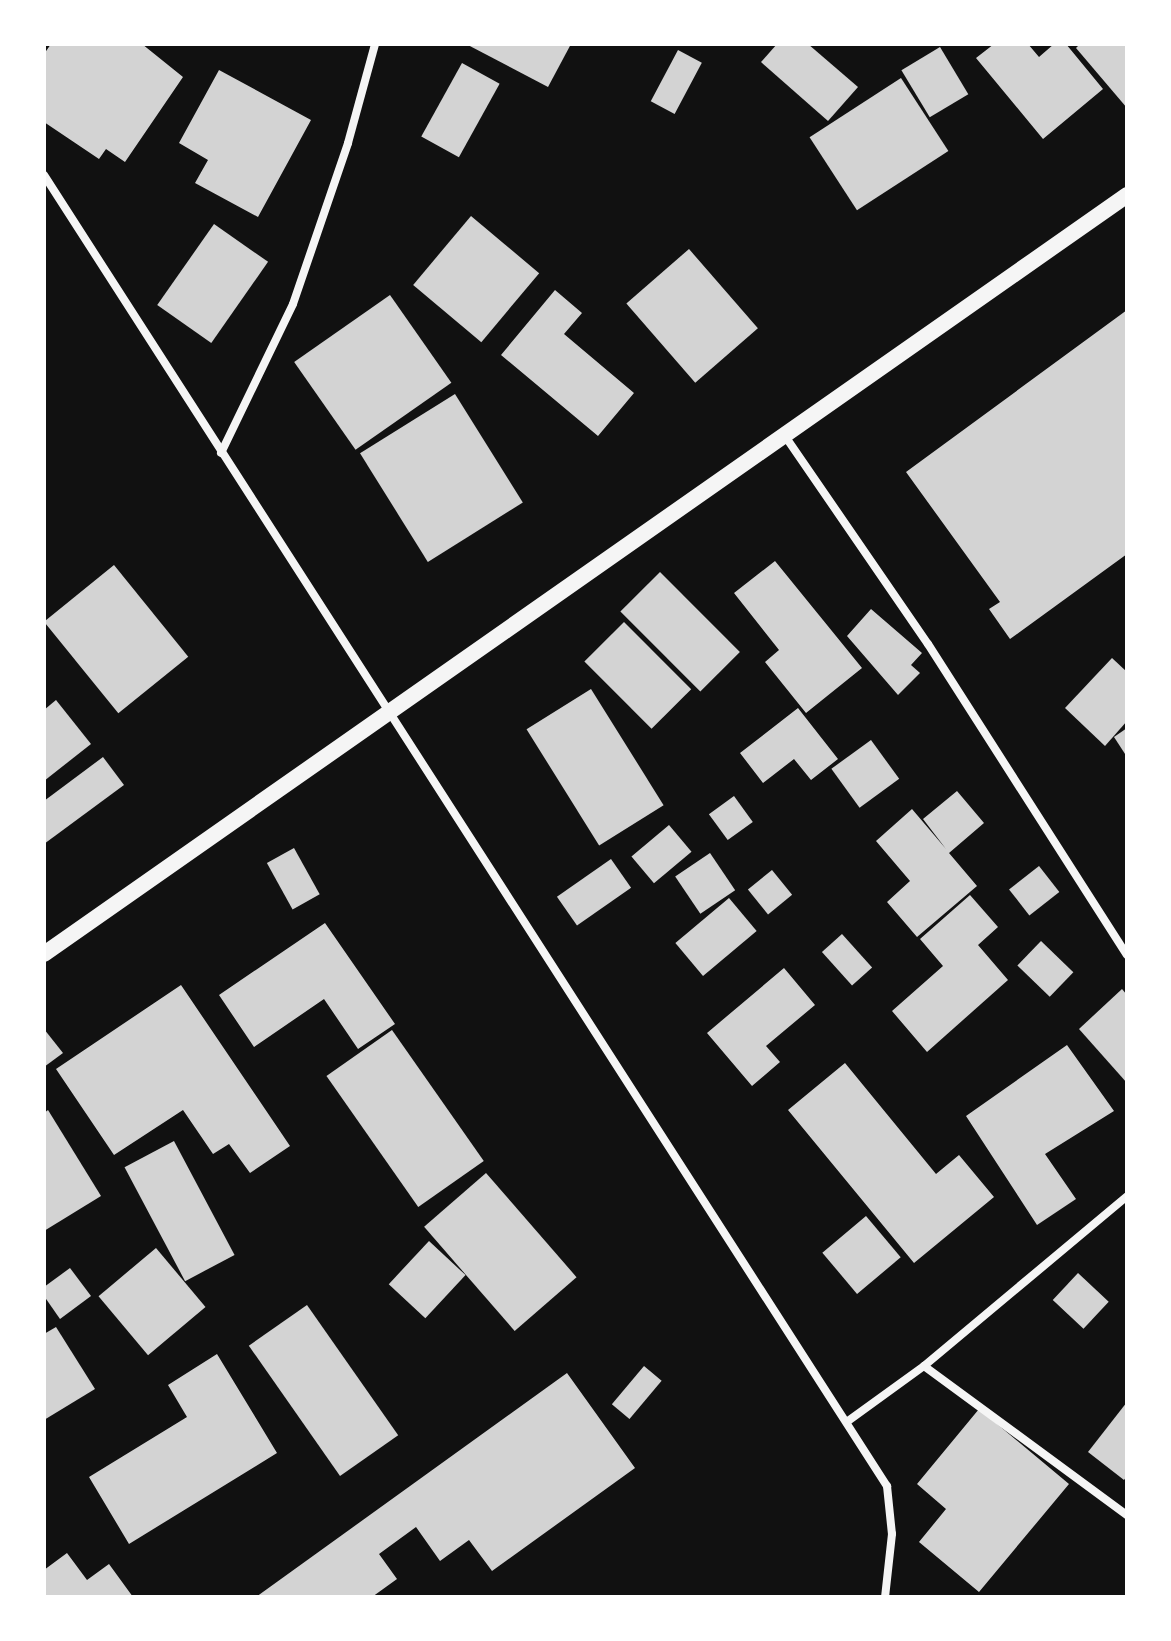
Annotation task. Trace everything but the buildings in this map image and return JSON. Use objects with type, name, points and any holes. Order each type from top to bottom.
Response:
[{"type":"main road","points":[[44,954],[388,717],[1127,195]]},
{"type":"street","points":[[221,453],[293,304],[348,143],[375,44]]},
{"type":"street","points":[[44,175],[388,717],[848,1421],[887,1486],[892,1534],[885,1597]]},
{"type":"street","points":[[785,436],[928,644],[1127,955]]},
{"type":"street","points":[[848,1421],[924,1366],[1127,1196]]},
{"type":"street","points":[[924,1366],[1127,1515]]}]
